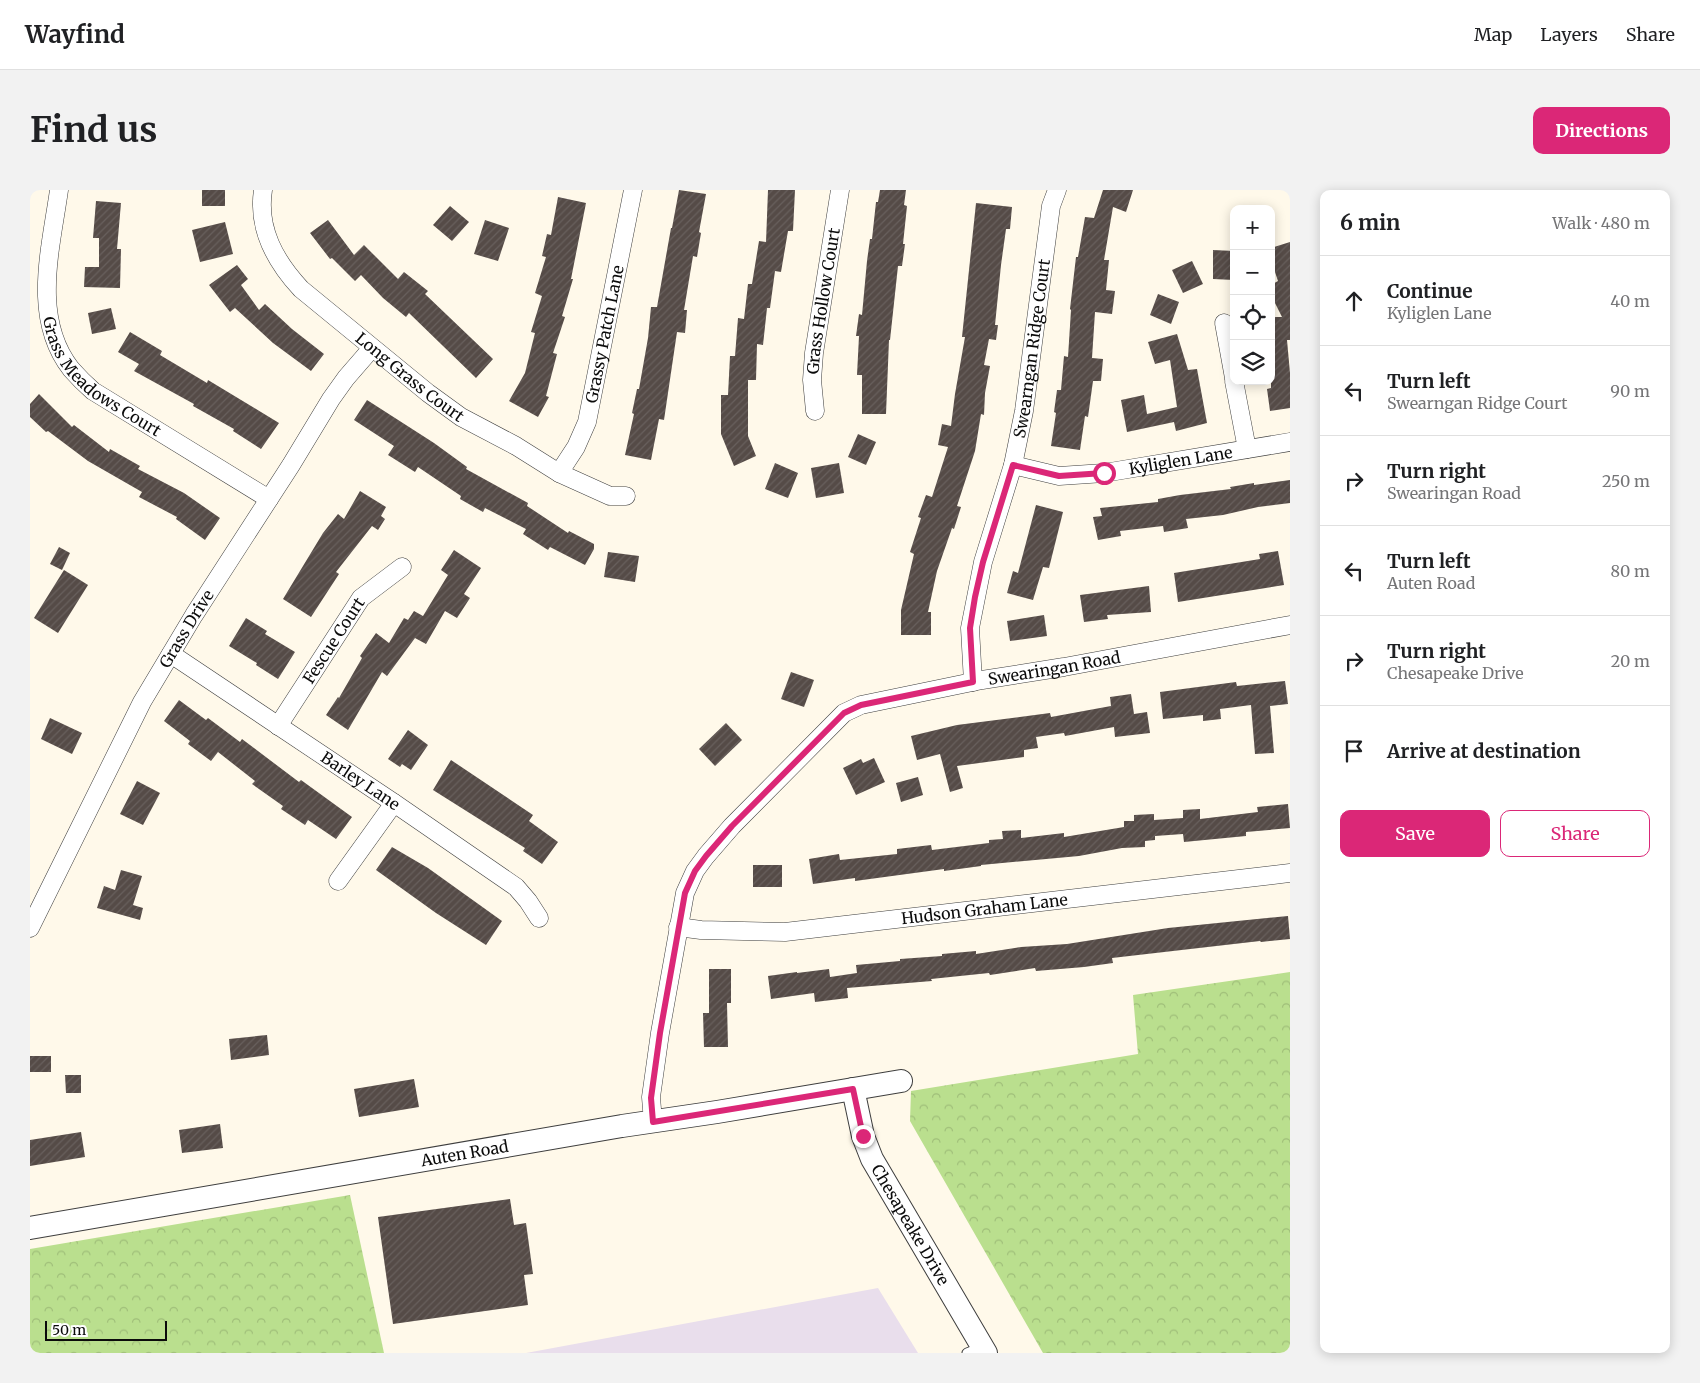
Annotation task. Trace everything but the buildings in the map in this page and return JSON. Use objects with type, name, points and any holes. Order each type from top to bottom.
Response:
[{"type":"street","name":"Grass Meadows Court","points":[[60,190],[46,294],[49,319],[56,341],[70,368],[93,391],[268,499]]},
{"type":"street","name":"Long Grass Court","points":[[263,190],[261,219],[266,238],[286,274],[301,289],[428,393],[461,417],[516,446],[559,473],[610,496],[626,496]]},
{"type":"street","name":"Grassy Patch Lane","points":[[559,473],[576,447],[586,422],[634,190]]},
{"type":"street","name":"Grass Hollow Court","points":[[815,411],[812,380],[814,353],[840,190]]},
{"type":"street","name":"Swearngan Ridge Court","points":[[973,682],[970,628],[975,597],[983,562],[1013,465],[1024,411],[1051,206],[1057,190]]},
{"type":"street","points":[[1224,323],[1230,357]]},
{"type":"street","name":"Grass Drive","points":[[30,928],[138,710],[171,654],[331,399],[372,348]]},
{"type":"street","points":[[1235,385],[1247,449]]},
{"type":"street","name":"Kyliglen Lane","points":[[1013,465],[1059,476],[1068,476],[1104,473],[1290,442]]},
{"type":"street","name":"Fescue Court","points":[[278,726],[361,598],[402,567]]},
{"type":"street","name":"Swearingan Road","points":[[653,1122],[651,1098],[660,1033],[685,893],[695,871],[732,826],[844,713],[861,705],[973,682],[1290,625]]},
{"type":"street","name":"Barley Lane","points":[[171,654],[516,887],[539,918]]},
{"type":"street","points":[[338,881],[394,803]]},
{"type":"street","name":"Hudson Graham Lane","points":[[678,927],[701,930],[785,932],[1290,872]]},
{"type":"street","name":"Auten Road","points":[[30,1228],[901,1080]]},
{"type":"street","name":"Chesapeake Drive","points":[[853,1089],[863,1136],[872,1159],[978,1351]]},
{"type":"shaded area","points":[[878,1288],[918,1353],[526,1353]]},
{"type":"green space","points":[[1290,972],[1290,1353],[1043,1353],[910,1121],[911,1091],[1138,1054],[1133,995]]},
{"type":"green space","points":[[350,1195],[384,1353],[30,1353],[30,1249]]},
{"type":"route","points":[[863,1136],[853,1089],[653,1122],[651,1098],[660,1033],[685,893],[695,871],[732,826],[844,713],[861,705],[973,682],[970,628],[975,597],[983,562],[1013,465],[1059,476],[1104,473]]}]
